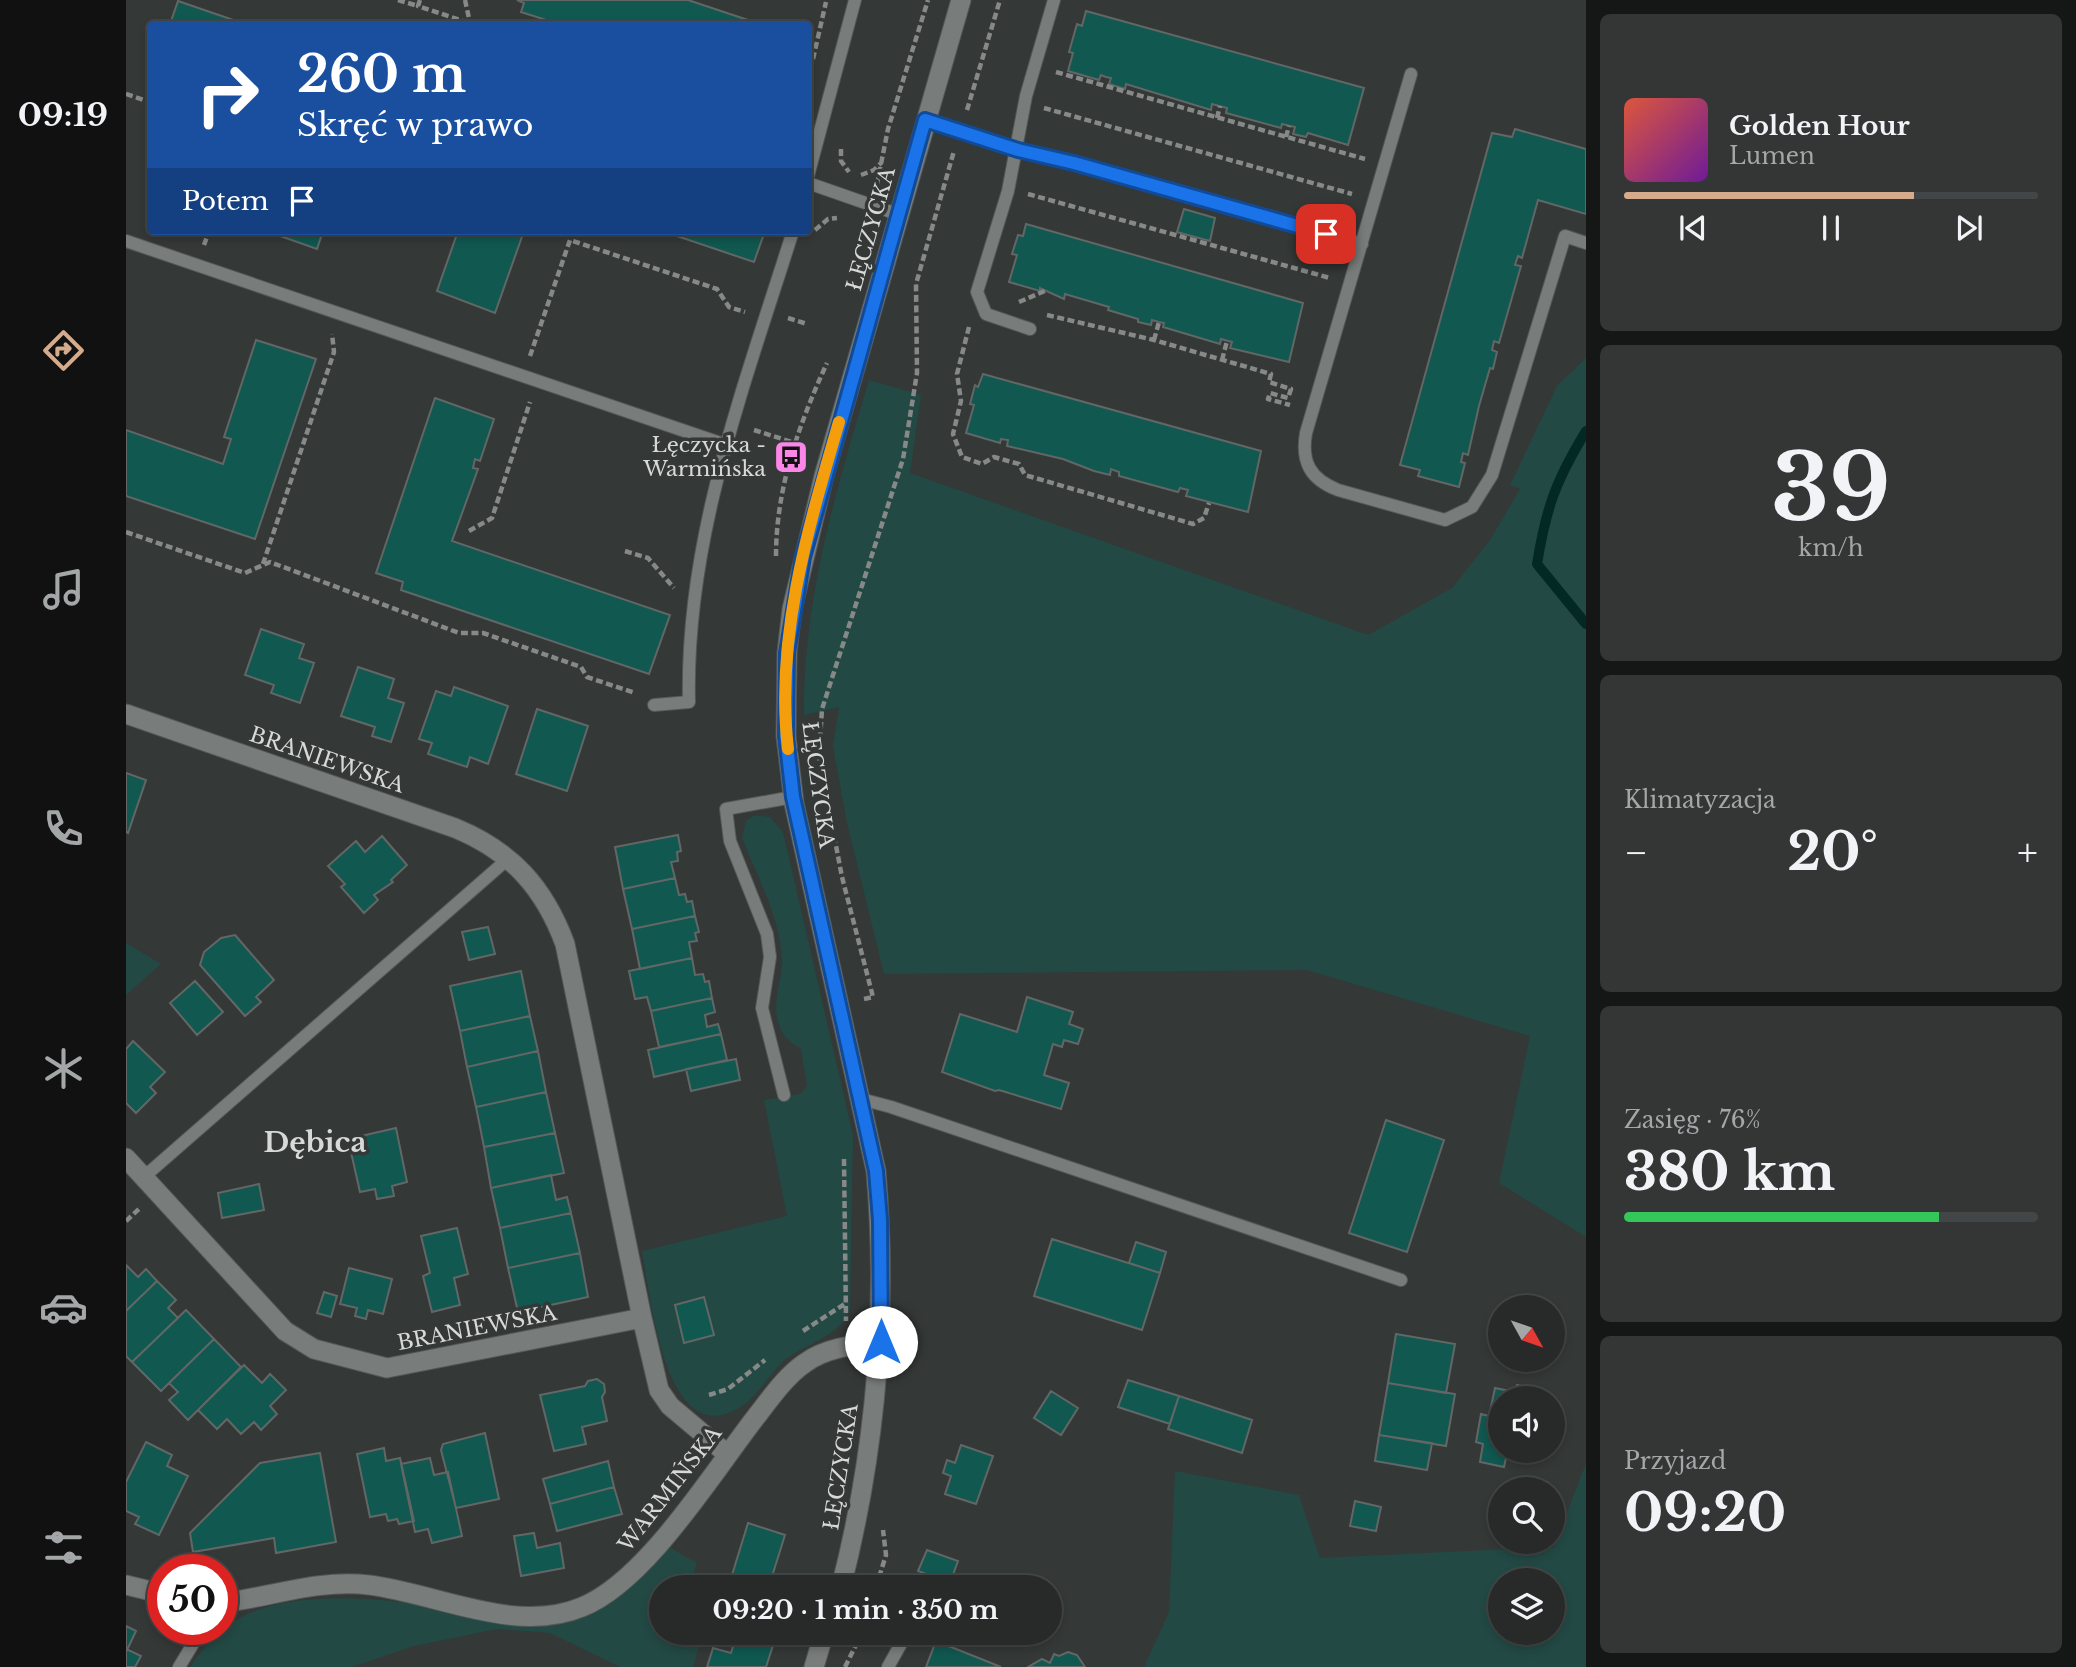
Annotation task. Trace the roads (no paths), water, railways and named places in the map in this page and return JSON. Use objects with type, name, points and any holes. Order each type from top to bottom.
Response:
[{"type":"street","name":"ŁĘCZYCKA","points":[[844,1575],[858,1522],[872,1434],[881,1342],[880,1220],[876,1171],[793,797],[785,700],[792,609],[824,476],[961,0]]},
{"type":"street","name":"BRANIEWSKA","points":[[126,715],[485,840],[509,858],[546,902],[565,944],[659,1390],[670,1406],[727,1454]]},
{"type":"street","name":"BRANIEWSKA","points":[[126,1158],[285,1331],[299,1343],[314,1349],[387,1368],[642,1318]]},
{"type":"street","name":"WARMIŃSKA","points":[[238,1600],[278,1591],[334,1584],[368,1585],[521,1615],[547,1615],[581,1608],[611,1591],[640,1568],[787,1379],[806,1362],[847,1346],[881,1342]]},
{"type":"street","points":[[126,1584],[147,1590]]},
{"type":"street","points":[[814,1667],[820,1645]]},
{"type":"lane","points":[[812,161],[855,0]]},
{"type":"lane","points":[[1030,329],[986,313],[977,292],[1018,150],[1026,96],[1054,0]]},
{"type":"lane","points":[[1411,74],[1306,433],[1303,454],[1306,464],[1323,484],[1445,520],[1472,508],[1492,475],[1565,236],[1586,243]]},
{"type":"lane","points":[[925,120],[1018,150],[1126,177],[1362,244]]},
{"type":"lane","points":[[812,184],[900,215]]},
{"type":"lane","points":[[654,705],[689,702],[690,635],[696,579],[726,445],[792,235]]},
{"type":"lane","points":[[126,241],[726,445]]},
{"type":"lane","points":[[784,1095],[762,1008],[770,957],[767,934],[730,841],[726,809],[793,797]]},
{"type":"lane","points":[[145,1176],[509,858]]},
{"type":"lane","points":[[861,1100],[904,1111],[1401,1280]]},
{"type":"lane","points":[[179,1667],[192,1645]]},
{"type":"lane","points":[[888,1667],[900,1645]]},
{"type":"waterway","points":[[1586,431],[1554,495],[1544,526],[1537,564],[1586,624]]},
{"type":"place","name":"Łęczycka - Warmińska","points":[[791,457]]},
{"type":"district","name":"Dębica","points":[[315,1142]]}]
